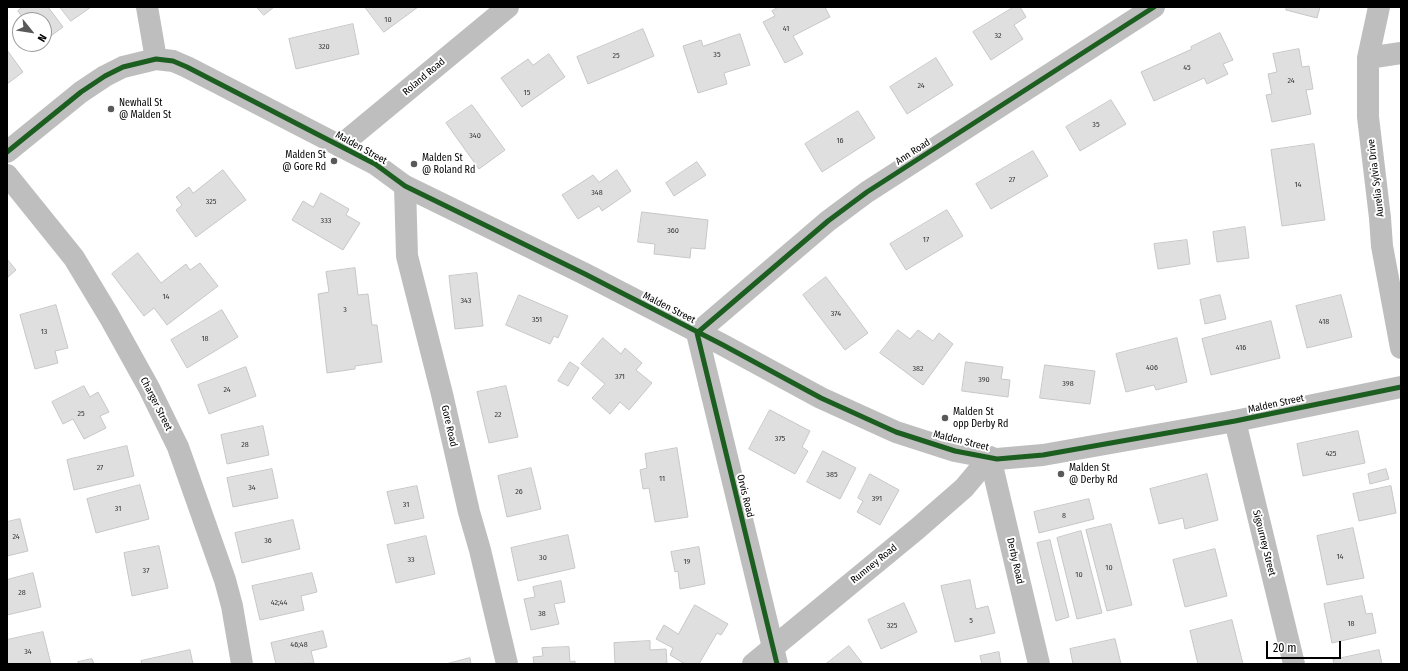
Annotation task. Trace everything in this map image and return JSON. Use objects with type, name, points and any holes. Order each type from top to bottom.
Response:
[{"type":"street","points":[[147,7],[156,59]]},
{"type":"street","name":"Roland Road","points":[[340,146],[508,7]]},
{"type":"street","name":"Ann Road","points":[[697,333],[828,221],[868,192],[1154,7]]},
{"type":"street","name":"Aurelia Sylvia Drive","points":[[1379,7],[1368,58],[1368,117],[1382,246],[1401,348]]},
{"type":"street","points":[[1368,58],[1401,53]]},
{"type":"street","name":"Malden Street","points":[[7,152],[81,92],[105,76],[123,67],[156,59],[173,61],[375,164],[405,186],[578,271],[723,345],[821,398],[896,432],[955,451],[990,458],[997,459],[1043,455],[1235,422],[1401,387]]},
{"type":"street","name":"Charger Street","points":[[7,175],[74,258],[146,382],[175,441],[232,606],[242,664]]},
{"type":"street","name":"Gore Road","points":[[405,186],[407,256],[507,664]]},
{"type":"street","name":"Orvis Road","points":[[697,333],[775,656]]},
{"type":"street","name":"Sigourney Street","points":[[1235,422],[1294,664]]},
{"type":"street","name":"Rumney Road","points":[[753,664],[775,656],[964,488],[990,458]]},
{"type":"street","name":"Derby Road","points":[[990,458],[1039,664]]},
{"type":"building","points":[[23,7],[48,7],[52,12],[19,12]]},
{"type":"building","points":[[60,7],[91,7],[71,21]]},
{"type":"building","points":[[257,7],[274,7],[264,15]]},
{"type":"building","points":[[365,7],[418,7],[384,32]]},
{"type":"building","points":[[779,7],[825,7],[830,17],[793,36],[803,54],[785,63],[763,22],[775,16],[772,11]]},
{"type":"building","points":[[1014,7],[1020,7],[1026,17],[1014,25],[1023,39],[991,60],[973,32]]},
{"type":"building","points":[[1287,7],[1320,7],[1317,18],[1286,10]]},
{"type":"building","points":[[52,12],[63,27],[52,35]]},
{"type":"building","points":[[353,24],[359,54],[296,69],[289,39]]},
{"type":"building","points":[[643,29],[654,56],[588,84],[577,57]]},
{"type":"building","points":[[1220,33],[1233,60],[1223,64],[1228,74],[1207,84],[1204,78],[1154,101],[1141,72],[1192,49],[1191,47]]},
{"type":"building","points":[[740,34],[750,65],[724,73],[727,84],[698,93],[683,46],[701,40],[703,46]]},
{"type":"building","points":[[1299,49],[1302,67],[1309,66],[1313,89],[1306,90],[1311,114],[1272,122],[1266,95],[1272,94],[1268,74],[1277,72],[1273,54]]},
{"type":"building","points":[[7,50],[23,72],[7,84]]},
{"type":"building","points":[[549,54],[565,77],[522,107],[501,78],[528,59],[533,65]]},
{"type":"building","points":[[936,58],[953,85],[907,114],[890,87]]},
{"type":"building","points":[[1111,100],[1126,124],[1080,151],[1066,127]]},
{"type":"building","points":[[472,105],[505,150],[479,169],[446,123]]},
{"type":"building","points":[[858,111],[875,138],[822,172],[805,144]]},
{"type":"building","points":[[1314,144],[1325,220],[1282,226],[1271,150]]},
{"type":"building","points":[[1033,151],[1048,176],[991,209],[976,184]]},
{"type":"building","points":[[697,162],[706,175],[674,196],[666,183]]},
{"type":"building","points":[[223,170],[246,200],[196,237],[176,210],[182,205],[176,197],[189,187],[193,193]]},
{"type":"building","points":[[617,170],[631,191],[602,211],[599,206],[578,219],[562,195],[593,175],[599,182]]},
{"type":"building","points":[[321,193],[349,209],[346,215],[360,223],[343,250],[292,220],[303,201],[313,207]]},
{"type":"building","points":[[947,210],[963,236],[906,270],[890,244]]},
{"type":"building","points":[[642,212],[708,220],[705,249],[691,248],[690,258],[654,254],[655,244],[638,242]]},
{"type":"building","points":[[1245,227],[1249,258],[1217,262],[1213,232]]},
{"type":"building","points":[[1187,240],[1190,264],[1158,269],[1154,244]]},
{"type":"building","points":[[138,253],[161,283],[186,264],[190,270],[200,263],[218,286],[167,325],[154,308],[144,316],[112,274]]},
{"type":"building","points":[[7,259],[16,270],[7,278]]},
{"type":"building","points":[[355,268],[358,295],[368,294],[372,325],[377,325],[382,362],[355,366],[355,369],[327,373],[318,294],[329,292],[326,272]]},
{"type":"building","points":[[477,273],[483,326],[455,329],[449,276]]},
{"type":"building","points":[[826,277],[868,333],[845,350],[803,295]]},
{"type":"building","points":[[519,295],[568,316],[558,338],[554,336],[550,344],[506,325]]},
{"type":"building","points":[[1220,295],[1226,319],[1205,324],[1200,300]]},
{"type":"building","points":[[1341,295],[1352,337],[1307,348],[1296,306]]},
{"type":"building","points":[[56,305],[68,348],[55,351],[58,363],[35,369],[20,315]]},
{"type":"building","points":[[222,310],[238,337],[187,368],[171,340]]},
{"type":"building","points":[[1271,321],[1280,358],[1211,375],[1202,339]]},
{"type":"building","points":[[898,330],[910,339],[918,330],[933,341],[939,333],[953,344],[923,385],[880,353]]},
{"type":"building","points":[[603,338],[621,354],[625,348],[642,363],[636,370],[652,383],[629,410],[620,402],[610,414],[592,398],[605,384],[581,364]]},
{"type":"building","points":[[1177,338],[1187,382],[1156,390],[1154,385],[1126,392],[1116,354]]},
{"type":"building","points":[[570,362],[579,368],[568,386],[558,381]]},
{"type":"building","points":[[966,362],[1003,367],[1001,379],[1010,380],[1008,397],[962,391]]},
{"type":"building","points":[[1045,365],[1095,371],[1090,404],[1040,398]]},
{"type":"building","points":[[246,367],[256,396],[209,414],[198,385]]},
{"type":"building","points":[[84,386],[90,397],[98,392],[109,412],[100,416],[106,428],[84,439],[73,419],[63,424],[52,402]]},
{"type":"building","points":[[506,386],[518,437],[489,443],[477,392]]},
{"type":"building","points":[[770,410],[810,431],[802,447],[808,451],[795,474],[749,449]]},
{"type":"building","points":[[263,426],[269,455],[227,464],[221,435]]},
{"type":"building","points":[[1358,431],[1365,463],[1303,476],[1297,444]]},
{"type":"building","points":[[127,446],[134,476],[74,490],[67,460]]},
{"type":"building","points":[[677,448],[688,517],[655,522],[649,488],[643,489],[640,470],[647,468],[645,454]]},
{"type":"building","points":[[823,451],[856,468],[840,499],[807,482]]},
{"type":"building","points":[[531,468],[541,509],[507,517],[498,476]]},
{"type":"building","points":[[272,469],[278,498],[233,507],[227,478]]},
{"type":"building","points":[[1386,469],[1389,479],[1370,484],[1368,474]]},
{"type":"building","points":[[870,474],[899,490],[880,525],[857,512],[863,501],[858,498]]},
{"type":"building","points":[[1207,474],[1218,520],[1185,529],[1183,518],[1159,524],[1150,489]]},
{"type":"building","points":[[140,485],[149,519],[96,533],[87,499]]},
{"type":"building","points":[[417,486],[424,518],[395,524],[387,492]]},
{"type":"building","points":[[1391,486],[1396,513],[1359,521],[1353,494]]},
{"type":"building","points":[[1089,499],[1094,519],[1039,533],[1034,512]]},
{"type":"building","points":[[20,519],[28,551],[7,556],[7,522]]},
{"type":"building","points":[[293,520],[300,549],[242,563],[235,533]]},
{"type":"building","points":[[1111,524],[1132,605],[1107,611],[1086,530]]},
{"type":"building","points":[[1353,528],[1364,578],[1327,585],[1317,536]]},
{"type":"building","points":[[1081,531],[1102,613],[1077,619],[1057,538]]},
{"type":"building","points":[[568,535],[575,568],[518,581],[511,548]]},
{"type":"building","points":[[426,536],[435,574],[396,583],[387,545]]},
{"type":"building","points":[[1050,540],[1069,617],[1056,621],[1037,543]]},
{"type":"building","points":[[159,546],[168,588],[132,596],[124,553]]},
{"type":"building","points":[[699,547],[705,584],[680,589],[678,571],[675,572],[671,552]]},
{"type":"building","points":[[1215,549],[1227,596],[1185,607],[1173,560]]},
{"type":"building","points":[[33,573],[41,607],[7,615],[7,580]]},
{"type":"building","points":[[312,573],[317,592],[301,596],[304,610],[260,620],[252,586]]},
{"type":"building","points":[[970,580],[976,609],[988,606],[995,633],[955,642],[941,586]]},
{"type":"building","points":[[561,581],[565,602],[554,604],[559,624],[531,630],[524,599],[535,597],[533,587]]},
{"type":"building","points":[[1362,596],[1366,614],[1372,613],[1376,633],[1332,643],[1324,604]]},
{"type":"building","points":[[904,603],[917,632],[881,649],[868,620]]},
{"type":"building","points":[[695,605],[728,624],[721,635],[717,633],[699,664],[685,664],[670,655],[673,648],[656,639],[664,625],[678,634]]},
{"type":"building","points":[[1232,620],[1243,664],[1198,664],[1190,631]]},
{"type":"building","points":[[323,631],[327,647],[311,651],[314,663],[276,664],[271,643]]},
{"type":"building","points":[[43,632],[51,664],[7,664],[7,640]]},
{"type":"building","points":[[1115,639],[1121,664],[1073,664],[1070,649]]},
{"type":"building","points":[[650,641],[650,650],[666,649],[667,664],[615,664],[614,643]]},
{"type":"building","points":[[849,646],[863,664],[826,664]]},
{"type":"building","points":[[569,647],[570,662],[575,661],[575,664],[534,664],[533,657],[543,656],[542,648]]},
{"type":"building","points":[[190,650],[193,664],[142,664],[141,661]]},
{"type":"building","points":[[1379,650],[1382,664],[1334,664],[1333,660]]},
{"type":"building","points":[[999,652],[1001,664],[982,664],[980,656]]},
{"type":"building","points":[[470,658],[471,664],[446,664]]},
{"type":"building","points":[[92,659],[94,664],[79,664],[78,662]]},
{"type":"cycle path","points":[[777,664],[697,333],[828,221],[867,192],[1154,7]]},
{"type":"cycle path","points":[[7,152],[81,92],[105,76],[123,67],[156,59],[173,61],[375,164],[405,186],[585,274],[723,345],[821,398],[896,432],[955,451],[997,459],[1043,455],[1235,421],[1401,387]]},
{"type":"place","name":"Newhall St @ Malden St","points":[[111,109]]},
{"type":"place","name":"Malden St @ Gore Rd","points":[[334,161]]},
{"type":"place","name":"Malden St @ Roland Rd","points":[[414,164]]},
{"type":"place","name":"Malden St opp Derby Rd","points":[[945,418]]},
{"type":"place","name":"Malden St @ Derby Rd","points":[[1061,474]]}]
